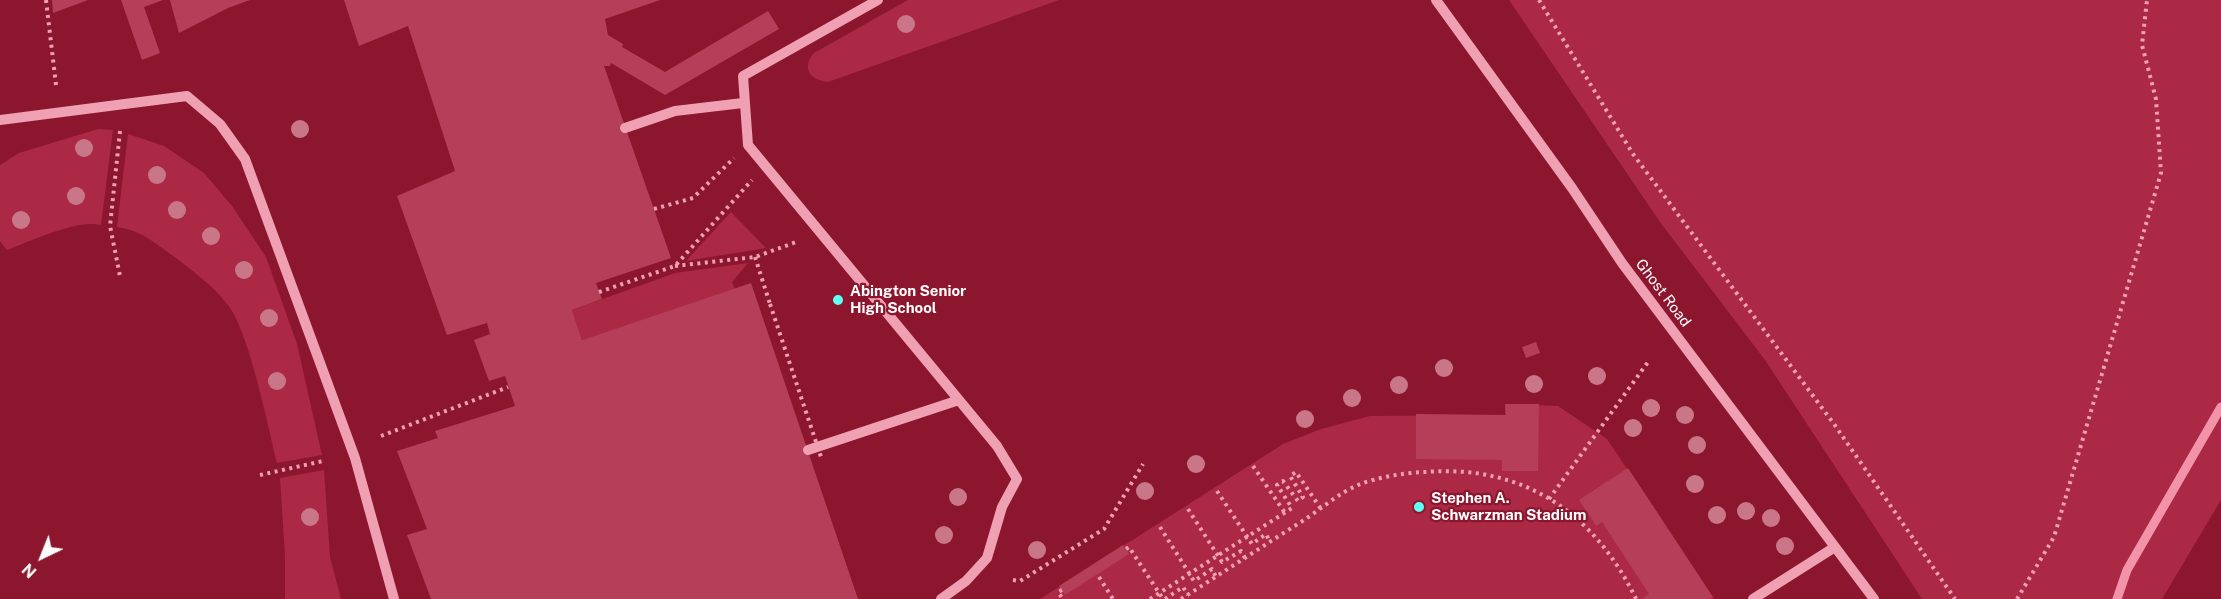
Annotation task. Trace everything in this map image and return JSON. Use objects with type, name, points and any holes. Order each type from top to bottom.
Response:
[{"type":"street","points":[[878,0],[743,76],[743,103],[748,145],[997,446],[1017,479],[1002,507],[987,558],[966,581],[941,599]]},
{"type":"street","name":"Ghost Road","points":[[1436,0],[1572,188],[1622,263],[1874,599]]},
{"type":"street","points":[[0,120],[187,96],[220,124],[245,159],[355,458],[394,599]]},
{"type":"street","points":[[626,128],[675,111],[743,103]]},
{"type":"street","points":[[808,450],[959,400]]},
{"type":"street","points":[[1753,599],[1835,547]]},
{"type":"path","points":[[46,0],[56,85]]},
{"type":"path","points":[[1539,0],[1633,154],[1834,424],[1955,599]]},
{"type":"path","points":[[2017,599],[2054,537],[2162,173],[2156,99],[2142,45],[2147,0]]},
{"type":"path","points":[[120,131],[110,226],[120,276]]},
{"type":"path","points":[[654,209],[693,198],[748,145]]},
{"type":"path","points":[[675,266],[765,166]]},
{"type":"path","points":[[599,292],[675,266],[755,258],[820,233]]},
{"type":"path","points":[[755,258],[822,460]]},
{"type":"path","points":[[1549,499],[1648,362]]},
{"type":"path","points":[[381,436],[508,387]]},
{"type":"path","points":[[260,475],[323,461]]},
{"type":"path","points":[[1013,580],[1020,581],[1104,529],[1143,464]]},
{"type":"path","points":[[1254,466],[1285,513]]},
{"type":"path","points":[[1181,599],[1358,485],[1405,473],[1446,470],[1492,475],[1520,482],[1549,499],[1576,518],[1604,548],[1636,599]]},
{"type":"path","points":[[1150,599],[1292,508],[1277,485],[1283,481],[1298,501],[1304,497],[1290,476],[1296,472],[1321,509]]},
{"type":"path","points":[[1217,491],[1252,544],[1266,534],[1270,542]]},
{"type":"path","points":[[1188,509],[1222,562],[1240,551],[1245,558]]},
{"type":"path","points":[[1160,527],[1194,581],[1212,569],[1216,577]]},
{"type":"path","points":[[1126,549],[1129,547],[1164,599],[1184,587],[1188,595]]},
{"type":"path","points":[[1099,577],[1113,599]]},
{"type":"path","points":[[1062,590],[1058,592],[1062,599]]},
{"type":"shaded area","points":[[908,0],[1059,0],[828,82],[812,76],[808,64],[814,53]]},
{"type":"shaded area","points":[[1509,0],[2221,0],[2221,500],[2162,599],[1922,599],[1765,360],[1660,222]]},
{"type":"shaded area","points":[[98,129],[113,130],[101,225],[91,224],[67,228],[7,250],[0,241],[0,165],[19,153]]},
{"type":"shaded area","points":[[128,134],[164,146],[204,173],[232,206],[266,257],[297,344],[322,455],[277,463],[250,357],[236,318],[228,305],[202,279],[153,241],[133,231],[117,227]]},
{"type":"shaded area","points":[[731,212],[766,248],[686,261]]},
{"type":"shaded area","points":[[748,263],[732,282],[735,289],[582,340],[572,310],[675,273]]},
{"type":"shaded area","name":"Stephen A. Schwarzman Stadium","points":[[1505,404],[1558,406],[1607,439],[1714,599],[1040,599],[1283,444],[1321,429],[1370,416],[1505,415]]},
{"type":"shaded area","points":[[324,470],[330,557],[341,599],[285,599],[285,555],[280,478]]},
{"type":"building","points":[[52,0],[88,0],[53,13]]},
{"type":"building","points":[[121,0],[163,0],[144,7],[160,53],[142,60]]},
{"type":"building","points":[[170,0],[250,0],[228,8],[179,33]]},
{"type":"building","points":[[344,0],[660,0],[605,19],[608,35],[623,44],[622,47],[665,72],[768,11],[779,29],[665,95],[611,63],[610,66],[604,66],[671,258],[596,283],[602,299],[572,310],[582,340],[751,283],[858,599],[431,599],[407,535],[427,529],[397,451],[438,438],[435,431],[515,406],[505,376],[489,381],[474,340],[490,334],[487,323],[447,335],[397,196],[455,171],[408,26],[359,46]]},
{"type":"building","points":[[1536,342],[1540,353],[1526,358],[1522,347]]},
{"type":"building","points":[[1505,404],[1539,404],[1538,471],[1502,471],[1502,460],[1416,459],[1416,414],[1506,415]]},
{"type":"building","points":[[1628,468],[1713,597],[1709,599],[1642,599],[1649,594],[1602,522],[1596,526],[1579,500]]},
{"type":"building","points":[[1123,545],[1129,554],[1065,595],[1059,586]]},
{"type":"waterway","points":[[2117,599],[2127,570],[2221,407]]},
{"type":"place","name":"Abington Senior High School","points":[[838,300]]},
{"type":"place","name":"Stephen A. Schwarzman Stadium","points":[[1419,507]]}]
